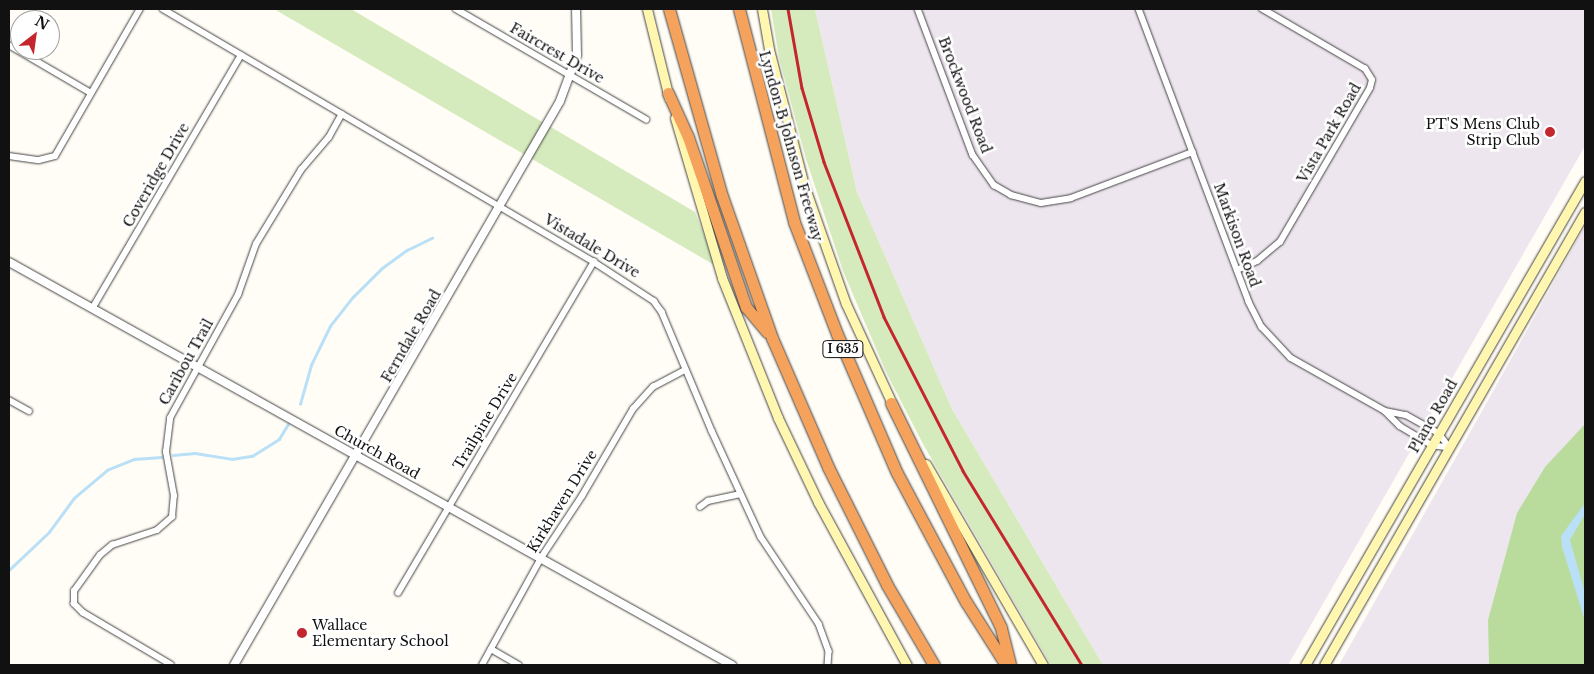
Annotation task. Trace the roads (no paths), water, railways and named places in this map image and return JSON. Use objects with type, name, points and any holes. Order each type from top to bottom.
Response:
[{"type":"highway","points":[[669,9],[722,196],[772,338],[828,467],[887,585],[934,665]]},
{"type":"highway","name":"Lyndon B Johnson Freeway","points":[[739,9],[787,198],[820,294],[897,473],[966,602],[1008,665]]},
{"type":"highway","points":[[668,93],[688,137],[746,307],[772,338]]},
{"type":"highway","points":[[891,403],[1001,628],[1008,665]]},
{"type":"main road","points":[[646,9],[668,93],[722,278],[778,418],[818,502],[907,665]]},
{"type":"main road","points":[[762,9],[769,49],[804,186],[846,304],[891,403],[1043,665]]},
{"type":"main road","name":"Plano Road","points":[[1305,665],[1585,181]]},
{"type":"main road","points":[[1324,665],[1585,212]]},
{"type":"main road","points":[[1525,284],[1540,292]]},
{"type":"main road","points":[[1322,636],[1336,644]]},
{"type":"street","points":[[9,156],[39,160],[55,156],[140,9]]},
{"type":"street","name":"Vistadale Drive","points":[[163,9],[500,206],[594,262],[654,301],[662,312],[685,370],[740,494],[766,546],[819,624],[829,650],[828,665]]},
{"type":"street","name":"Faircrest Drive","points":[[456,9],[646,119]]},
{"type":"street","name":"Ferndale Road","points":[[234,665],[500,206],[571,76],[579,38],[576,9]]},
{"type":"street","name":"Brockwood Road","points":[[918,9],[973,155],[994,185],[1011,195],[1041,203],[1072,198],[1193,152]]},
{"type":"street","name":"Markison Road","points":[[1139,9],[1237,270],[1262,327],[1280,349],[1385,411],[1400,426],[1432,445],[1450,448]]},
{"type":"street","name":"Vista Park Road","points":[[1237,270],[1257,261],[1280,242],[1370,88],[1372,80],[1365,69],[1262,9]]},
{"type":"street","points":[[9,45],[91,93]]},
{"type":"street","name":"Coveridge Drive","points":[[92,308],[241,55]]},
{"type":"street","name":"Caribou Trail","points":[[171,665],[83,613],[74,604],[73,597],[82,577],[100,555],[124,540],[157,530],[172,517],[174,496],[166,452],[167,431],[173,409],[238,295],[256,244],[301,170],[329,137],[342,114]]},
{"type":"street","name":"Church Road","points":[[9,262],[199,366],[732,665]]},
{"type":"street","name":"Trailpine Drive","points":[[398,593],[594,262]]},
{"type":"street","name":"Kirkhaven Drive","points":[[482,665],[540,558],[638,402],[653,387],[685,370]]},
{"type":"street","points":[[9,400],[29,411]]},
{"type":"street","name":"Markison Road","points":[[1385,411],[1406,415],[1439,433],[1450,448]]},
{"type":"street","points":[[700,507],[708,500],[740,494]]},
{"type":"street","points":[[491,649],[519,665]]},
{"type":"water","points":[[1585,503],[1585,514],[1570,540],[1585,593],[1585,621],[1562,547],[1561,536]]},
{"type":"waterway","points":[[300,404],[311,365],[330,326],[353,297],[382,268],[407,250],[432,238]]},
{"type":"waterway","points":[[173,455],[195,453],[232,459],[252,456],[279,439],[288,424]]},
{"type":"waterway","points":[[9,570],[49,532],[74,498],[107,470],[134,459],[161,457]]},
{"type":"railway","points":[[788,9],[802,88],[824,162],[884,317],[963,471],[1082,665]]},
{"type":"place","name":"PT'S Mens Club Strip Club","points":[[1550,132]]},
{"type":"place","name":"Wallace Elementary School","points":[[302,633]]}]
